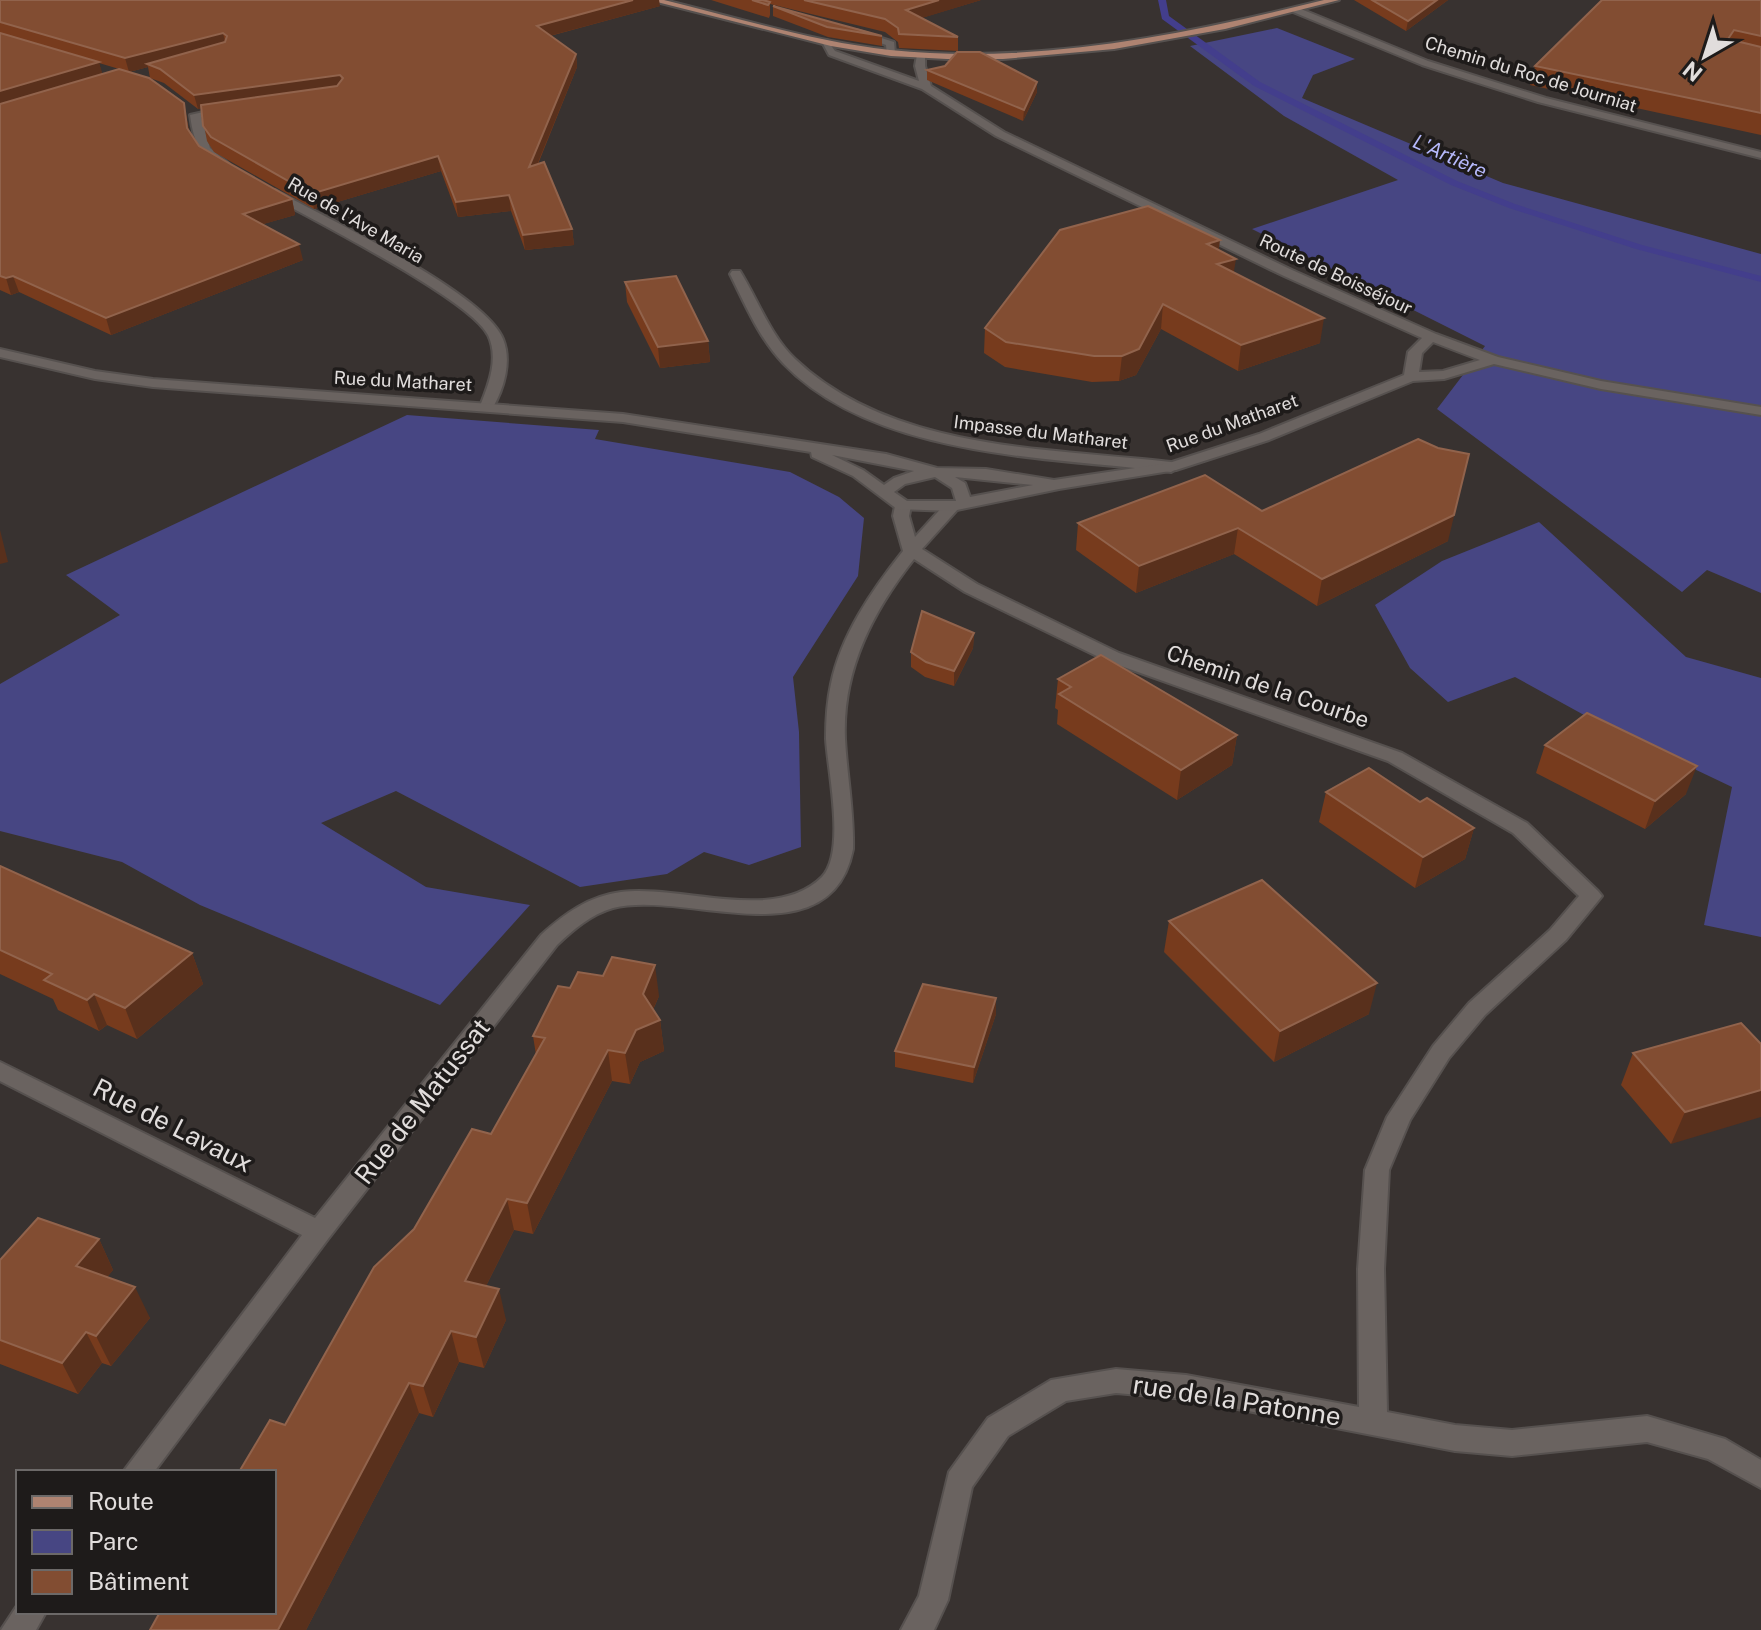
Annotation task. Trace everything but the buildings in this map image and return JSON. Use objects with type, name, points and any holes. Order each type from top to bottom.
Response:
[{"type":"main road","points":[[653,0],[824,42],[890,53],[953,56],[1075,52],[1149,41],[1335,0]]},
{"type":"street","name":"Chemin du Roc de Journiat","points":[[1296,10],[1425,63],[1542,100],[1761,155]]},
{"type":"street","points":[[846,28],[881,37],[891,44],[884,70]]},
{"type":"street","name":"Route de Boisséjour","points":[[824,42],[832,53],[926,87],[1000,134],[1288,273],[1431,337],[1494,360],[1601,385],[1761,411]]},
{"type":"street","points":[[922,55],[932,73]]},
{"type":"street","points":[[926,87],[932,73],[953,56]]},
{"type":"street","points":[[237,172],[208,156],[199,142],[190,111],[244,107]]},
{"type":"street","name":"Rue de l'Ave Maria","points":[[263,188],[450,296],[491,328],[501,353],[495,388],[487,406]]},
{"type":"street","name":"Impasse du Matharet","points":[[736,274],[775,344],[791,364],[826,390],[862,410],[953,440],[1171,467]]},
{"type":"street","points":[[1411,377],[1415,352],[1431,337]]},
{"type":"street","name":"Rue du Matharet","points":[[0,353],[95,375],[153,383],[623,418],[804,449],[841,450],[938,473]]},
{"type":"street","name":"Rue du Matharet","points":[[804,449],[886,491],[903,506],[998,499],[1059,484],[1171,467],[1264,437],[1411,377],[1444,375],[1494,360]]},
{"type":"street","points":[[903,506],[901,516],[910,549],[958,504],[959,486],[938,473]]},
{"type":"street","name":"Rue du Matharet","points":[[886,491],[901,480],[938,473],[987,474],[1059,484]]},
{"type":"street","name":"Chemin de la Courbe","points":[[910,549],[971,588],[1113,657],[1395,757],[1520,828],[1591,896]]},
{"type":"street","name":"Rue de Matussat","points":[[139,1470],[319,1232],[549,940],[568,921],[593,907],[622,899],[757,907],[798,902],[818,891],[835,876],[843,839],[836,737],[841,678],[859,632],[910,549]]},
{"type":"street","name":"rue de la Patonne","points":[[1373,1422],[1371,1269],[1377,1170],[1399,1117],[1441,1052],[1477,1009],[1558,935],[1591,896]]},
{"type":"street","name":"Rue de Lavaux","points":[[0,1071],[319,1232]]},
{"type":"street","name":"rue de la Patonne","points":[[917,1630],[933,1600],[959,1482],[998,1427],[1061,1389],[1116,1381],[1186,1387],[1455,1438],[1512,1443],[1647,1429],[1715,1448],[1761,1475]]},
{"type":"street","points":[[17,1630],[29,1614]]},
{"type":"green space","points":[[1277,28],[1355,59],[1313,75],[1302,98],[1503,183],[1761,254],[1761,593],[1707,570],[1682,592],[1437,409],[1485,346],[1252,229],[1398,180],[1284,116],[1190,46]]},
{"type":"green space","points":[[407,415],[599,430],[595,439],[790,472],[839,497],[864,518],[858,576],[793,677],[799,732],[801,847],[749,865],[704,852],[667,874],[580,887],[396,791],[321,823],[426,887],[530,905],[440,1005],[200,905],[122,862],[0,831],[0,684],[120,615],[66,575]]},
{"type":"green space","points":[[1539,522],[1686,657],[1761,678],[1761,937],[1704,925],[1732,787],[1604,726],[1515,677],[1448,702],[1410,668],[1375,605],[1442,561]]},
{"type":"waterway","name":"L'Artière","points":[[1162,0],[1165,17],[1257,84],[1454,183],[1512,206],[1639,247],[1761,279]]}]
